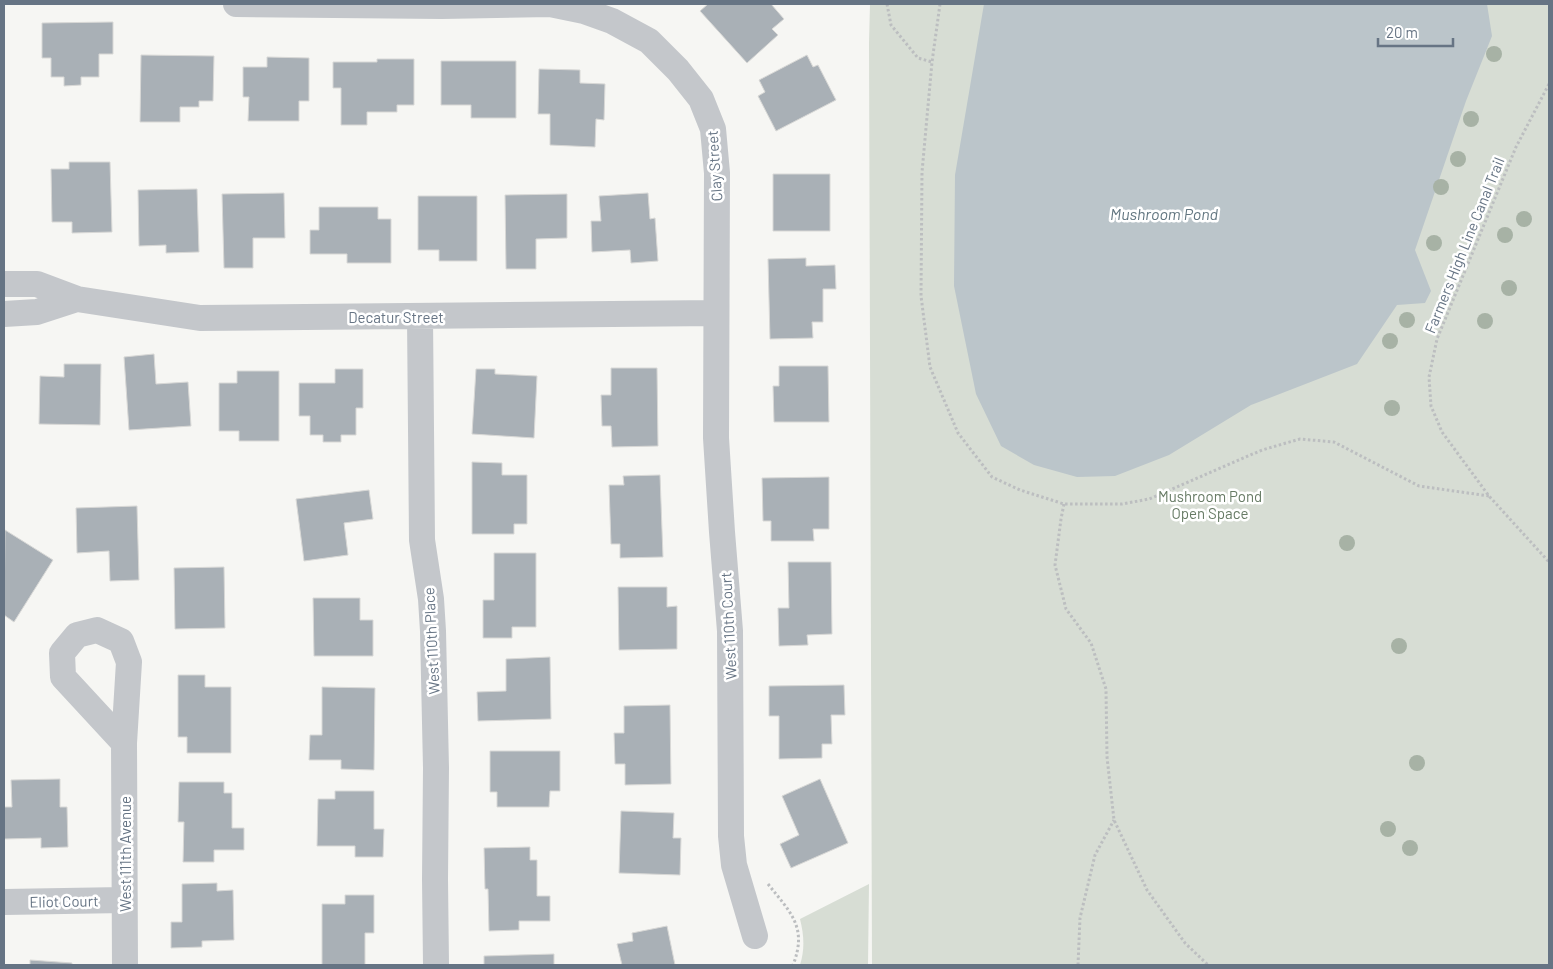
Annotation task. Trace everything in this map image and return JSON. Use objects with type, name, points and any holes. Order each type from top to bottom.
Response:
[{"type":"street","name":"Clay Street","points":[[236,4],[442,6],[550,4],[584,11],[612,21],[649,41],[678,70],[701,100],[713,129],[717,173],[716,313]]},
{"type":"street","name":"Decatur Street","points":[[4,284],[37,284],[77,300],[200,318],[716,313]]},
{"type":"street","name":"Decatur Street","points":[[4,314],[37,312],[77,300]]},
{"type":"street","name":"West 110th Court","points":[[716,313],[716,438],[730,631],[731,836],[734,865],[755,936]]},
{"type":"street","name":"West 110th Place","points":[[420,317],[422,540],[434,631],[436,965]]},
{"type":"street","name":"West 111th Avenue","points":[[124,743],[126,965]]},
{"type":"street","name":"Eliot Court","points":[[4,902],[124,900]]},
{"type":"path","points":[[886,4],[891,25],[918,58],[932,62]]},
{"type":"path","points":[[940,4],[932,62],[922,172],[921,296],[930,367],[958,433],[992,477],[1020,490],[1064,504],[1122,504],[1149,499],[1262,450],[1300,439],[1334,442],[1419,486],[1489,496]]},
{"type":"path","name":"Farmers High Line Canal Trail","points":[[1549,84],[1516,147],[1437,339],[1429,377],[1432,406],[1442,432],[1489,496],[1549,562]]},
{"type":"path","points":[[1064,504],[1055,565],[1066,609],[1090,643],[1106,689],[1107,757],[1114,820],[1147,890],[1185,943],[1208,965]]},
{"type":"path","points":[[1078,965],[1080,918],[1093,864],[1114,820]]},
{"type":"green space","name":"Mushroom Pond Open Space","points":[[870,4],[1549,4],[1549,965],[872,965]]},
{"type":"green space","points":[[869,884],[868,965],[800,965],[803,942],[800,919]]},
{"type":"water","name":"Mushroom Pond","points":[[984,4],[1487,4],[1492,36],[1466,101],[1415,250],[1431,291],[1425,303],[1397,305],[1357,364],[1251,405],[1169,455],[1115,476],[1077,477],[1034,465],[1001,446],[976,394],[954,286],[955,175]]},
{"type":"building","points":[[708,4],[771,4],[784,19],[772,29],[778,35],[747,63],[700,11]]},
{"type":"building","points":[[113,22],[113,54],[99,54],[99,77],[81,77],[81,85],[64,86],[64,77],[51,77],[51,58],[42,58],[42,23]]},
{"type":"building","points":[[141,55],[214,56],[213,101],[199,101],[199,107],[180,107],[180,122],[140,122]]},
{"type":"building","points":[[807,55],[813,67],[818,65],[836,100],[776,131],[758,96],[765,92],[759,80]]},
{"type":"building","points":[[267,57],[309,58],[309,101],[299,101],[299,121],[248,121],[249,97],[243,97],[243,67],[267,67]]},
{"type":"building","points":[[377,59],[414,59],[414,105],[397,105],[397,112],[367,112],[367,125],[341,125],[341,88],[333,88],[333,62],[377,62]]},
{"type":"building","points":[[441,61],[516,61],[516,118],[471,118],[471,105],[441,105]]},
{"type":"building","points":[[539,69],[580,70],[580,83],[605,84],[604,120],[596,119],[595,147],[550,145],[550,114],[538,114]]},
{"type":"building","points":[[69,162],[110,162],[112,232],[72,233],[72,222],[52,222],[51,169],[69,169]]},
{"type":"building","points":[[773,174],[830,174],[830,231],[773,231]]},
{"type":"building","points":[[197,189],[199,252],[166,253],[166,245],[139,246],[138,190]]},
{"type":"building","points":[[284,193],[285,238],[253,238],[253,268],[224,268],[222,194]]},
{"type":"building","points":[[648,193],[650,219],[655,218],[658,261],[631,263],[630,250],[592,252],[591,221],[601,221],[599,196]]},
{"type":"building","points":[[567,194],[567,238],[536,239],[536,269],[506,269],[505,195]]},
{"type":"building","points":[[418,196],[477,196],[477,261],[439,261],[439,250],[418,250]]},
{"type":"building","points":[[319,207],[378,207],[378,219],[391,219],[391,263],[347,263],[347,254],[310,254],[310,230],[319,230]]},
{"type":"building","points":[[806,258],[806,266],[835,265],[836,289],[823,289],[823,322],[812,322],[813,338],[770,339],[768,259]]},
{"type":"building","points":[[154,354],[156,384],[188,382],[191,426],[129,430],[124,357]]},
{"type":"building","points":[[64,364],[101,364],[100,425],[39,424],[40,376],[64,377]]},
{"type":"building","points":[[779,366],[828,366],[829,422],[774,422],[773,386],[779,386]]},
{"type":"building","points":[[611,368],[657,368],[658,446],[612,447],[611,426],[602,426],[601,395],[611,395]]},
{"type":"building","points":[[335,369],[363,369],[363,408],[356,408],[356,435],[341,435],[341,442],[323,442],[323,435],[310,435],[310,416],[299,416],[299,383],[335,383]]},
{"type":"building","points":[[476,369],[495,369],[495,374],[537,376],[534,438],[472,434]]},
{"type":"building","points":[[237,371],[279,371],[279,441],[239,441],[239,431],[219,431],[219,383],[237,383]]},
{"type":"building","points":[[472,462],[502,463],[502,475],[527,475],[527,524],[514,524],[514,534],[472,534]]},
{"type":"building","points":[[660,475],[663,557],[620,558],[620,544],[611,544],[609,485],[624,485],[623,476]]},
{"type":"building","points":[[829,477],[829,529],[813,529],[814,541],[771,541],[771,521],[763,521],[762,478]]},
{"type":"building","points":[[369,490],[373,519],[344,523],[348,555],[304,561],[296,499]]},
{"type":"building","points":[[137,506],[139,580],[110,581],[109,551],[77,553],[76,508]]},
{"type":"building","points":[[5,530],[53,560],[14,622],[4,615]]},
{"type":"building","points":[[494,553],[536,553],[536,627],[512,627],[512,638],[483,638],[483,600],[494,600]]},
{"type":"building","points":[[788,562],[831,562],[832,634],[807,635],[808,645],[779,646],[778,608],[789,608]]},
{"type":"building","points":[[224,567],[225,628],[175,629],[174,568]]},
{"type":"building","points":[[618,587],[667,587],[667,607],[677,606],[677,649],[619,650]]},
{"type":"building","points":[[313,598],[360,598],[360,620],[373,620],[373,656],[314,656]]},
{"type":"building","points":[[550,657],[551,719],[478,721],[477,692],[506,691],[506,659]]},
{"type":"building","points":[[178,675],[205,675],[205,687],[231,687],[231,753],[187,753],[187,737],[178,737]]},
{"type":"building","points":[[844,685],[845,715],[831,715],[832,744],[822,744],[822,758],[779,759],[779,716],[769,716],[769,686]]},
{"type":"building","points":[[322,687],[375,688],[374,770],[341,769],[341,760],[309,760],[310,735],[322,735]]},
{"type":"building","points":[[670,705],[671,784],[625,785],[625,764],[615,764],[614,733],[624,733],[624,706]]},
{"type":"building","points":[[490,751],[560,751],[560,791],[550,791],[549,807],[497,807],[497,792],[490,792]]},
{"type":"building","points":[[60,779],[60,807],[67,807],[68,847],[41,848],[41,838],[4,839],[4,807],[12,807],[11,780]]},
{"type":"building","points":[[820,779],[848,843],[791,868],[780,844],[799,835],[782,796]]},
{"type":"building","points":[[179,782],[224,782],[224,793],[232,793],[232,828],[244,828],[244,850],[214,850],[214,862],[183,862],[184,822],[178,822]]},
{"type":"building","points":[[335,791],[374,791],[374,829],[384,829],[383,857],[355,857],[355,846],[317,846],[318,799],[335,799]]},
{"type":"building","points":[[621,811],[674,813],[673,838],[681,838],[680,875],[619,873]]},
{"type":"building","points":[[530,847],[530,860],[537,860],[537,896],[550,896],[550,921],[519,921],[519,930],[489,931],[488,889],[485,889],[484,848]]},
{"type":"building","points":[[217,883],[217,891],[233,890],[234,940],[202,941],[202,947],[171,948],[171,922],[182,922],[182,884]]},
{"type":"building","points":[[345,895],[374,895],[374,933],[365,933],[365,965],[322,965],[322,904],[345,904]]},
{"type":"building","points":[[667,926],[675,965],[622,965],[617,944],[633,941],[632,933]]},
{"type":"building","points":[[554,954],[554,965],[484,965],[484,956]]},
{"type":"building","points":[[30,960],[72,963],[72,965],[30,965]]}]
